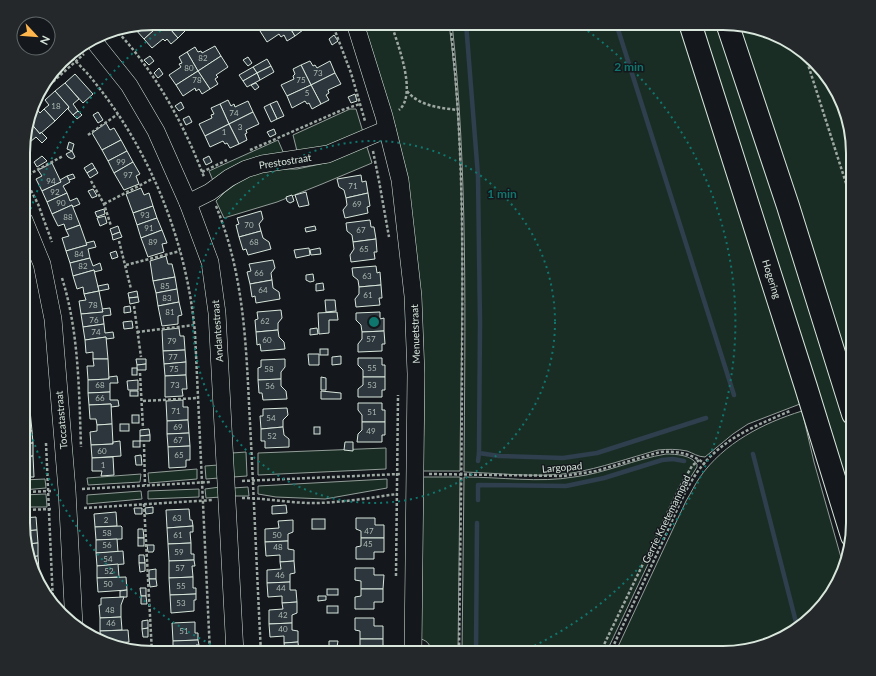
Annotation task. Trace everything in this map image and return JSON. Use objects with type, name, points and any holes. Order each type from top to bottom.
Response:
[{"type":"highway","name":"Hogering","points":[[692,30],[846,517]]},
{"type":"highway","points":[[729,30],[790,213],[846,392]]},
{"type":"street","name":"Menuetstraat","points":[[357,30],[386,122],[400,180],[413,296],[416,374],[413,646]]},
{"type":"street","name":"Andantestraat","points":[[91,47],[129,85],[156,131],[188,203],[210,262],[218,313],[235,646]]},
{"type":"street","name":"Prestostraat","points":[[188,203],[210,192],[246,168],[262,164],[304,159],[328,154],[369,136],[386,122]]},
{"type":"street","name":"Toccatastraat","points":[[30,235],[42,264],[54,319],[67,490],[74,616]]},
{"type":"path","points":[[335,30],[351,73],[369,136],[379,181],[389,239]]},
{"type":"path","points":[[386,122],[402,107],[406,100],[407,90],[406,76],[393,30]]},
{"type":"path","points":[[451,30],[458,110],[463,245],[460,646]]},
{"type":"path","points":[[54,81],[76,62],[86,50]]},
{"type":"path","points":[[74,60],[96,83],[118,114],[146,161],[154,178],[180,251],[194,316],[210,646]]},
{"type":"path","points":[[808,65],[846,183]]},
{"type":"path","points":[[407,90],[412,97],[420,102],[458,110]]},
{"type":"path","points":[[243,152],[342,110],[360,104]]},
{"type":"path","points":[[88,135],[118,114]]},
{"type":"path","points":[[30,174],[63,156]]},
{"type":"path","points":[[202,172],[230,158]]},
{"type":"path","points":[[104,204],[154,178]]},
{"type":"path","points":[[91,181],[104,204],[111,226]]},
{"type":"path","points":[[119,241],[131,289]]},
{"type":"path","points":[[126,265],[180,251]]},
{"type":"path","points":[[134,306],[141,357]]},
{"type":"path","points":[[137,332],[194,325]]},
{"type":"path","points":[[140,373],[143,401],[143,428]]},
{"type":"path","points":[[396,581],[398,389]]},
{"type":"path","points":[[143,401],[198,398]]},
{"type":"path","name":"Gerrie Knetemannpad","points":[[613,646],[689,487],[704,464],[739,434],[757,424],[790,411]]},
{"type":"path","points":[[45,436],[53,594]]},
{"type":"path","points":[[144,444],[145,486]]},
{"type":"path","name":"Largopad","points":[[415,474],[564,476],[596,471],[660,452],[679,452],[694,456],[704,464]]},
{"type":"path","points":[[603,646],[680,487],[692,466],[699,460]]},
{"type":"path","points":[[144,504],[152,646]]},
{"type":"green space","points":[[362,30],[450,30],[459,134],[461,191],[462,303],[460,471],[423,471],[424,405],[420,295]]},
{"type":"green space","points":[[453,30],[684,30],[800,404],[748,424],[705,457],[683,450],[672,449],[658,450],[615,463],[572,473],[531,475],[464,472],[465,303],[461,135]]},
{"type":"green space","points":[[699,30],[721,30],[809,294],[846,413],[846,490]]},
{"type":"green space","points":[[736,31],[747,32],[770,39],[798,55],[815,72],[825,85],[837,106],[844,129],[846,153],[846,359]]},
{"type":"green space","points":[[350,109],[356,109],[363,132],[355,139],[298,155],[293,135]]},
{"type":"green space","points":[[278,140],[284,154],[214,183],[209,171]]},
{"type":"green space","points":[[366,144],[372,163],[277,202],[224,218],[216,201],[240,181],[256,173],[278,169],[297,169],[330,162]]},
{"type":"green space","points":[[802,411],[814,462],[841,558],[837,570],[825,591],[815,604],[798,621],[770,637],[755,642],[723,646],[618,646],[686,501],[700,477],[721,454],[733,444],[759,428]]},
{"type":"green space","points":[[386,448],[386,469],[258,475],[258,453]]},
{"type":"green space","points":[[246,452],[247,476],[233,477],[232,453]]},
{"type":"green space","points":[[666,454],[687,457],[697,464],[697,467],[684,488],[609,646],[462,646],[464,477],[534,480],[561,479],[586,475]]},
{"type":"green space","points":[[218,465],[219,478],[206,479],[205,466]]},
{"type":"green space","points":[[197,469],[197,479],[149,483],[148,473]]},
{"type":"green space","points":[[141,474],[140,482],[88,485],[87,478]]},
{"type":"green space","points":[[423,477],[460,477],[458,646],[430,646],[426,641],[421,639]]},
{"type":"green space","points":[[45,479],[46,488],[30,489],[30,480]]},
{"type":"green space","points":[[387,479],[387,488],[325,499],[276,497],[258,494],[258,486]]},
{"type":"green space","points":[[220,487],[221,497],[206,498],[205,489]]},
{"type":"green space","points":[[248,487],[249,496],[234,496],[233,488]]},
{"type":"green space","points":[[199,489],[199,497],[148,499],[148,491]]},
{"type":"green space","points":[[141,491],[142,499],[87,504],[87,495]]},
{"type":"green space","points":[[46,494],[47,507],[30,507],[30,495]]},
{"type":"building","points":[[154,30],[144,39],[137,31]]},
{"type":"building","points":[[154,30],[171,30],[178,38],[171,44],[167,39],[165,41],[163,39],[152,48],[144,39]]},
{"type":"building","points":[[171,30],[185,31],[178,38]]},
{"type":"building","points":[[291,30],[295,36],[287,41],[284,35],[281,37],[279,34],[267,42],[260,31]]},
{"type":"building","points":[[291,30],[303,30],[295,36]]},
{"type":"building","points":[[334,35],[338,41],[332,45],[329,39]]},
{"type":"building","points":[[215,46],[221,56],[198,71],[187,52],[195,47],[198,52],[201,51],[202,53]]},
{"type":"building","points":[[187,52],[198,71],[176,85],[169,75],[181,67],[179,64],[182,63],[179,57]]},
{"type":"building","points":[[150,56],[154,61],[149,65],[144,60]]},
{"type":"building","points":[[221,56],[228,67],[216,75],[218,77],[215,79],[218,84],[210,89],[198,71]]},
{"type":"building","points":[[248,57],[252,63],[248,66],[243,60]]},
{"type":"building","points":[[267,59],[271,66],[257,73],[253,67]]},
{"type":"building","points":[[310,61],[313,66],[315,65],[317,68],[330,61],[335,73],[311,85],[301,65]]},
{"type":"building","points":[[301,65],[311,85],[287,96],[281,85],[294,79],[293,76],[295,74],[293,69]]},
{"type":"building","points":[[271,66],[274,72],[260,80],[257,73]]},
{"type":"building","points":[[253,67],[257,73],[243,81],[239,75]]},
{"type":"building","points":[[159,68],[163,74],[158,78],[154,73]]},
{"type":"building","points":[[198,71],[210,89],[202,94],[199,89],[196,91],[195,88],[183,96],[176,85]]},
{"type":"building","points":[[257,73],[260,80],[247,87],[243,81]]},
{"type":"building","points":[[335,73],[341,84],[328,90],[329,93],[326,95],[329,100],[321,104],[311,85]]},
{"type":"building","points":[[75,74],[93,94],[83,103],[65,83]]},
{"type":"building","points":[[65,83],[79,99],[73,104],[78,111],[73,115],[68,109],[69,107],[55,91]]},
{"type":"building","points":[[256,83],[259,87],[255,90],[251,85]]},
{"type":"building","points":[[311,85],[321,104],[312,109],[309,103],[307,104],[305,101],[292,108],[287,96]]},
{"type":"building","points":[[55,91],[69,107],[55,121],[44,109],[49,105],[45,100]]},
{"type":"building","points":[[355,94],[357,101],[351,103],[348,97]]},
{"type":"building","points":[[228,100],[231,106],[234,104],[235,107],[248,101],[253,112],[229,124],[220,104]]},
{"type":"building","points":[[277,101],[284,116],[277,119],[270,104]]},
{"type":"building","points":[[181,102],[184,108],[179,111],[175,106]]},
{"type":"building","points":[[220,104],[229,124],[205,136],[199,124],[212,118],[211,115],[214,114],[211,108]]},
{"type":"building","points":[[270,104],[277,119],[271,122],[264,107]]},
{"type":"building","points":[[44,109],[55,121],[40,134],[33,126],[38,110],[40,113]]},
{"type":"building","points":[[78,111],[82,115],[77,119],[73,115]]},
{"type":"building","points":[[98,112],[103,120],[98,123],[93,115]]},
{"type":"building","points":[[253,112],[259,124],[246,130],[247,133],[245,134],[247,140],[239,144],[229,124]]},
{"type":"building","points":[[189,116],[192,122],[186,125],[183,119]]},
{"type":"building","points":[[106,123],[110,130],[114,128],[121,140],[102,150],[92,133]]},
{"type":"building","points":[[229,124],[239,144],[230,148],[227,143],[225,144],[223,141],[210,147],[205,136]]},
{"type":"building","points":[[33,126],[40,134],[41,132],[47,138],[42,143],[36,137],[31,141]]},
{"type":"building","points":[[274,129],[276,134],[270,137],[267,132]]},
{"type":"building","points":[[121,140],[127,151],[108,161],[102,150]]},
{"type":"building","points":[[69,142],[74,144],[72,151],[67,149]]},
{"type":"building","points":[[72,151],[75,157],[72,159],[66,154]]},
{"type":"building","points":[[127,151],[133,162],[114,173],[108,161]]},
{"type":"building","points":[[42,156],[47,161],[37,167],[34,162]]},
{"type":"building","points":[[209,156],[212,162],[206,165],[203,159]]},
{"type":"building","points":[[133,162],[140,174],[136,176],[139,184],[124,190],[114,173]]},
{"type":"building","points":[[52,163],[61,182],[42,191],[36,179],[42,176],[38,170]]},
{"type":"building","points":[[92,163],[95,168],[87,173],[84,168]]},
{"type":"building","points":[[95,168],[98,173],[90,178],[87,173]]},
{"type":"building","points":[[73,174],[75,178],[69,180],[67,176]]},
{"type":"building","points":[[361,175],[362,182],[366,181],[368,193],[346,198],[344,190],[339,187],[337,179]]},
{"type":"building","points":[[67,176],[70,182],[63,186],[67,193],[47,202],[42,191],[61,182],[60,180]]},
{"type":"building","points":[[141,188],[144,195],[149,193],[153,206],[133,213],[126,194]]},
{"type":"building","points":[[93,189],[97,196],[92,198],[88,191]]},
{"type":"building","points":[[306,192],[309,205],[299,207],[295,195]]},
{"type":"building","points":[[67,193],[70,201],[77,198],[80,204],[73,207],[72,205],[52,214],[47,202]]},
{"type":"building","points":[[368,193],[370,206],[367,207],[368,213],[345,218],[343,210],[347,205],[346,198]]},
{"type":"building","points":[[292,195],[294,201],[290,203],[287,201],[286,197]]},
{"type":"building","points":[[72,205],[80,225],[66,230],[64,224],[58,226],[52,214]]},
{"type":"building","points":[[153,206],[157,218],[137,225],[133,213]]},
{"type":"building","points":[[104,209],[105,214],[97,217],[95,212]]},
{"type":"building","points":[[261,211],[263,219],[259,224],[261,231],[239,237],[236,225],[239,224],[237,218]]},
{"type":"building","points":[[105,216],[107,223],[100,226],[97,218]]},
{"type":"building","points":[[157,218],[162,230],[141,238],[137,225]]},
{"type":"building","points":[[370,220],[371,227],[374,227],[376,239],[353,242],[352,235],[347,231],[346,223]]},
{"type":"building","points":[[80,225],[87,245],[66,251],[62,238],[69,236],[66,230]]},
{"type":"building","points":[[118,226],[120,232],[112,235],[110,229]]},
{"type":"building","points":[[315,226],[316,230],[306,232],[305,228]]},
{"type":"building","points":[[162,230],[167,243],[162,244],[164,252],[148,257],[141,238]]},
{"type":"building","points":[[261,231],[263,238],[269,242],[271,249],[248,255],[246,249],[243,250],[239,237]]},
{"type":"building","points":[[120,232],[122,237],[113,240],[112,235]]},
{"type":"building","points":[[376,239],[377,252],[374,252],[375,259],[351,262],[350,255],[354,249],[353,242]]},
{"type":"building","points":[[94,241],[96,247],[88,249],[90,258],[70,263],[66,251],[87,245],[86,243]]},
{"type":"building","points":[[309,248],[310,255],[296,258],[294,250]]},
{"type":"building","points":[[320,248],[321,254],[311,255],[310,250]]},
{"type":"building","points":[[116,251],[118,257],[112,259],[110,253]]},
{"type":"building","points":[[166,256],[168,264],[172,264],[175,277],[153,281],[150,261]]},
{"type":"building","points":[[90,258],[93,266],[100,263],[102,270],[94,272],[94,270],[73,276],[70,263]]},
{"type":"building","points":[[273,260],[275,268],[271,273],[272,280],[250,284],[247,272],[251,271],[249,264]]},
{"type":"building","points":[[376,266],[377,273],[380,272],[381,285],[359,287],[358,280],[353,276],[352,268]]},
{"type":"building","points":[[94,270],[99,291],[84,294],[83,287],[77,289],[73,276]]},
{"type":"building","points":[[313,274],[314,281],[310,282],[306,280],[306,275]]},
{"type":"building","points":[[175,277],[177,289],[156,293],[153,281]]},
{"type":"building","points":[[272,280],[273,288],[279,292],[280,299],[256,303],[255,296],[252,297],[250,284]]},
{"type":"building","points":[[323,283],[324,290],[316,291],[316,284]]},
{"type":"building","points":[[108,284],[109,289],[99,291],[98,286]]},
{"type":"building","points":[[381,285],[382,298],[379,298],[380,305],[356,307],[355,299],[359,294],[359,287]]},
{"type":"building","points":[[177,289],[179,302],[158,306],[156,293]]},
{"type":"building","points":[[99,291],[103,312],[81,314],[79,301],[86,300],[84,294]]},
{"type":"building","points":[[137,291],[138,297],[129,298],[128,293]]},
{"type":"building","points":[[138,297],[139,302],[130,304],[129,298]]},
{"type":"building","points":[[325,300],[335,300],[336,311],[326,312]]},
{"type":"building","points":[[179,302],[182,315],[178,316],[178,324],[162,326],[158,306]]},
{"type":"building","points":[[130,306],[131,312],[124,313],[124,307]]},
{"type":"building","points":[[110,308],[111,315],[103,316],[104,324],[83,327],[81,314],[103,312],[102,309]]},
{"type":"building","points":[[281,310],[282,318],[278,323],[278,330],[256,332],[255,320],[258,319],[257,312]]},
{"type":"building","points":[[337,312],[338,320],[329,320],[329,333],[319,334],[318,313]]},
{"type":"building","points":[[380,312],[380,319],[384,318],[384,331],[362,332],[361,325],[356,320],[356,313]]},
{"type":"building","points":[[132,321],[133,328],[124,329],[123,322]]},
{"type":"building","points":[[104,324],[105,333],[113,332],[114,338],[106,339],[106,337],[85,340],[83,327]]},
{"type":"building","points":[[179,328],[180,336],[184,336],[185,350],[163,351],[162,330]]},
{"type":"building","points":[[317,328],[318,334],[310,335],[310,329]]},
{"type":"building","points":[[278,330],[279,337],[284,342],[285,349],[261,351],[260,344],[257,345],[256,332]]},
{"type":"building","points":[[384,331],[385,344],[382,344],[382,351],[358,352],[358,344],[362,339],[362,332]]},
{"type":"building","points":[[106,337],[108,359],[93,359],[93,352],[86,353],[85,340]]},
{"type":"building","points":[[320,349],[328,349],[328,355],[320,355]]},
{"type":"building","points":[[185,350],[186,362],[164,364],[163,351]]},
{"type":"building","points":[[308,354],[319,354],[319,365],[309,365]]},
{"type":"building","points":[[341,356],[341,364],[332,365],[332,357]]},
{"type":"building","points":[[358,358],[382,358],[382,365],[385,365],[385,377],[363,377],[363,370],[358,365]]},
{"type":"building","points":[[93,359],[108,359],[109,379],[88,380],[87,366],[94,366]]},
{"type":"building","points":[[136,359],[146,359],[146,364],[137,365]]},
{"type":"building","points":[[285,359],[285,367],[281,372],[281,379],[258,380],[258,368],[261,367],[261,360]]},
{"type":"building","points":[[186,362],[186,375],[165,376],[164,364]]},
{"type":"building","points":[[146,364],[146,370],[137,370],[137,365]]},
{"type":"building","points":[[132,368],[137,368],[137,375],[132,375]]},
{"type":"building","points":[[186,375],[187,389],[182,389],[183,396],[165,397],[165,376]]},
{"type":"building","points":[[117,376],[118,383],[110,383],[110,392],[88,393],[88,380],[109,379],[109,377]]},
{"type":"building","points":[[321,377],[326,378],[326,390],[321,390]]},
{"type":"building","points":[[363,377],[385,377],[385,390],[382,390],[382,397],[358,397],[358,389],[363,385]]},
{"type":"building","points":[[281,379],[281,386],[286,391],[287,399],[263,400],[262,393],[259,393],[258,380]]},
{"type":"building","points":[[138,380],[138,390],[128,390],[127,381]]},
{"type":"building","points":[[130,391],[138,391],[138,396],[130,396]]},
{"type":"building","points":[[321,391],[341,393],[341,399],[321,399]]},
{"type":"building","points":[[110,392],[110,400],[118,400],[119,406],[111,407],[111,404],[89,405],[88,393]]},
{"type":"building","points":[[183,400],[183,407],[188,407],[188,420],[167,421],[166,401]]},
{"type":"building","points":[[358,403],[382,403],[382,410],[385,410],[385,422],[362,422],[362,415],[358,410]]},
{"type":"building","points":[[111,404],[112,424],[97,425],[96,419],[90,419],[89,405]]},
{"type":"building","points":[[287,408],[288,415],[283,420],[283,427],[261,429],[260,416],[263,416],[263,409]]},
{"type":"building","points":[[30,410],[32,431],[30,431]]},
{"type":"building","points":[[132,415],[139,415],[139,423],[132,423]]},
{"type":"building","points":[[188,420],[189,433],[167,434],[167,421]]},
{"type":"building","points":[[362,422],[385,422],[385,435],[382,435],[382,442],[357,442],[358,434],[362,430]]},
{"type":"building","points":[[112,424],[113,444],[91,445],[90,432],[97,431],[97,425]]},
{"type":"building","points":[[120,424],[129,424],[129,431],[120,431]]},
{"type":"building","points":[[283,427],[284,435],[289,439],[289,447],[265,448],[265,441],[261,441],[261,429]]},
{"type":"building","points":[[314,427],[320,427],[320,434],[314,434]]},
{"type":"building","points":[[149,429],[150,435],[140,436],[140,430]]},
{"type":"building","points":[[30,431],[32,431],[33,443],[30,443]]},
{"type":"building","points":[[189,433],[190,446],[168,447],[167,434]]},
{"type":"building","points":[[150,435],[150,441],[140,441],[140,436]]},
{"type":"building","points":[[120,441],[121,456],[92,458],[91,445],[113,444],[113,442]]},
{"type":"building","points":[[133,441],[140,441],[140,447],[133,447]]},
{"type":"building","points":[[345,442],[353,442],[353,451],[344,450]]},
{"type":"building","points":[[30,443],[33,443],[33,456],[30,456]]},
{"type":"building","points":[[190,446],[190,460],[186,460],[186,467],[169,468],[168,447]]},
{"type":"building","points":[[141,455],[142,465],[136,465],[135,456]]},
{"type":"building","points":[[30,456],[33,456],[34,477],[30,477]]},
{"type":"building","points":[[113,457],[114,475],[101,476],[102,471],[92,471],[92,458]]},
{"type":"building","points":[[286,505],[287,513],[272,514],[272,506]]},
{"type":"building","points":[[153,507],[153,513],[146,514],[145,508]]},
{"type":"building","points":[[134,508],[142,508],[142,514],[135,514]]},
{"type":"building","points":[[189,509],[190,520],[192,520],[193,526],[167,528],[166,510]]},
{"type":"building","points":[[116,512],[117,526],[95,527],[94,514]]},
{"type":"building","points":[[30,517],[36,517],[37,530],[30,530]]},
{"type":"building","points":[[356,518],[375,518],[375,525],[384,525],[384,538],[361,538],[361,531],[356,529]]},
{"type":"building","points":[[312,519],[325,519],[325,529],[312,529]]},
{"type":"building","points":[[293,520],[293,532],[288,534],[288,541],[265,542],[265,529],[279,528],[278,521]]},
{"type":"building","points":[[121,526],[122,539],[96,540],[95,527]]},
{"type":"building","points":[[193,526],[193,532],[190,532],[191,543],[168,544],[167,528]]},
{"type":"building","points":[[138,529],[143,529],[144,538],[138,538]]},
{"type":"building","points":[[30,530],[37,530],[38,543],[32,544]]},
{"type":"building","points":[[138,538],[144,538],[144,546],[138,546]]},
{"type":"building","points":[[361,538],[384,538],[384,552],[374,552],[374,559],[356,559],[356,547],[361,546]]},
{"type":"building","points":[[117,539],[118,552],[96,553],[96,540]]},
{"type":"building","points":[[288,541],[288,549],[294,550],[294,561],[280,562],[280,555],[266,556],[265,542]]},
{"type":"building","points":[[38,543],[38,556],[34,556],[32,544]]},
{"type":"building","points":[[191,543],[191,554],[194,554],[194,560],[169,561],[168,544]]},
{"type":"building","points":[[147,545],[154,545],[153,552],[148,552]]},
{"type":"building","points":[[123,551],[124,564],[97,566],[96,553]]},
{"type":"building","points":[[139,555],[144,555],[145,563],[139,563]]},
{"type":"building","points":[[34,556],[38,556],[39,569],[39,569]]},
{"type":"building","points":[[194,560],[195,566],[192,566],[193,577],[169,578],[169,561]]},
{"type":"building","points":[[294,561],[295,573],[290,574],[290,582],[267,583],[267,570],[281,569],[280,562]]},
{"type":"building","points":[[139,563],[145,563],[145,571],[140,572]]},
{"type":"building","points":[[118,564],[119,577],[97,578],[97,566]]},
{"type":"building","points":[[355,568],[374,568],[374,575],[384,575],[383,589],[361,589],[361,581],[355,580]]},
{"type":"building","points":[[156,569],[156,579],[149,579],[149,570]]},
{"type":"building","points":[[126,577],[127,590],[98,592],[97,578]]},
{"type":"building","points":[[193,577],[193,588],[196,588],[196,594],[170,595],[169,578]]},
{"type":"building","points":[[149,579],[156,579],[157,586],[150,587]]},
{"type":"building","points":[[290,582],[290,590],[296,590],[297,602],[282,603],[282,596],[268,597],[267,583]]},
{"type":"building","points":[[140,588],[146,588],[146,596],[141,596]]},
{"type":"building","points":[[327,589],[338,589],[338,595],[327,595]]},
{"type":"building","points":[[361,589],[383,589],[383,602],[374,602],[374,609],[355,609],[355,597],[361,596]]},
{"type":"building","points":[[127,590],[127,597],[120,597],[120,591]]},
{"type":"building","points":[[196,594],[196,600],[194,600],[194,611],[171,613],[170,595]]},
{"type":"building","points":[[141,596],[146,596],[147,604],[141,604]]},
{"type":"building","points":[[318,596],[326,596],[326,600],[318,601]]},
{"type":"building","points":[[124,597],[121,605],[121,617],[100,618],[99,605],[101,605],[101,598]]},
{"type":"building","points":[[297,602],[297,613],[292,615],[292,623],[269,624],[269,610],[283,609],[282,603]]},
{"type":"building","points":[[327,606],[338,606],[338,613],[327,613]]},
{"type":"building","points":[[121,617],[122,630],[100,631],[100,618]]},
{"type":"building","points":[[355,618],[374,618],[374,626],[383,626],[383,639],[360,639],[360,631],[355,630]]},
{"type":"building","points":[[148,620],[148,628],[142,629],[142,621]]},
{"type":"building","points":[[195,622],[195,633],[198,633],[198,640],[173,641],[172,623]]},
{"type":"building","points":[[292,623],[292,630],[298,631],[298,642],[284,643],[284,636],[270,637],[269,624]]},
{"type":"building","points":[[148,628],[148,637],[143,637],[142,629]]},
{"type":"building","points":[[128,630],[129,642],[123,642],[106,637],[100,634],[100,631]]},
{"type":"building","points":[[360,639],[383,639],[383,646],[360,646]]},
{"type":"building","points":[[198,640],[199,645],[173,646],[173,641]]},
{"type":"building","points":[[329,641],[338,641],[337,646],[329,646]]},
{"type":"building","points":[[298,642],[298,646],[284,646],[284,643]]},
{"type":"waterway","points":[[467,30],[478,176],[480,322],[479,453],[499,456],[563,458],[597,453],[706,418]]},
{"type":"waterway","points":[[618,30],[734,395]]},
{"type":"waterway","points":[[478,461],[479,453]]},
{"type":"waterway","points":[[753,454],[796,622]]},
{"type":"waterway","points":[[478,500],[478,485],[566,486],[604,478],[662,460],[673,459],[684,461]]},
{"type":"waterway","points":[[476,646],[477,523]]}]
